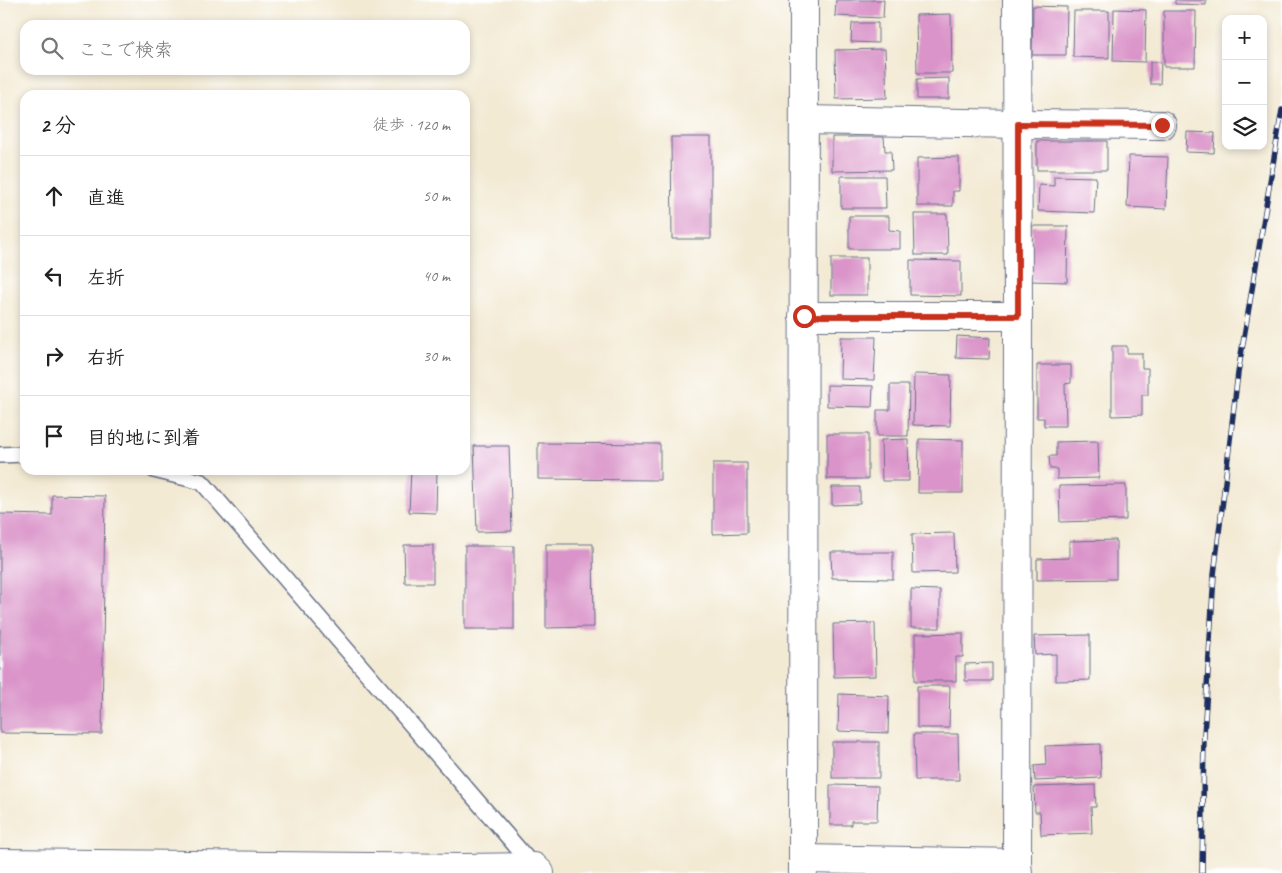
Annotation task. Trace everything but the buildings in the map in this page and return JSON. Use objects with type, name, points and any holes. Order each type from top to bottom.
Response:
[{"type":"street","points":[[804,0],[803,866],[1017,868],[1017,0]]},
{"type":"street","points":[[804,120],[1162,125]]},
{"type":"street","points":[[804,316],[1018,316]]},
{"type":"street","points":[[4,866],[463,871],[537,870]]},
{"type":"lane","points":[[0,455],[20,454]]},
{"type":"lane","points":[[174,475],[202,482],[537,870]]},
{"type":"railway","points":[[1202,873],[1204,735],[1214,575],[1238,373],[1282,110]]},
{"type":"route","points":[[804,316],[1018,316],[1018,124],[1162,125]]}]
